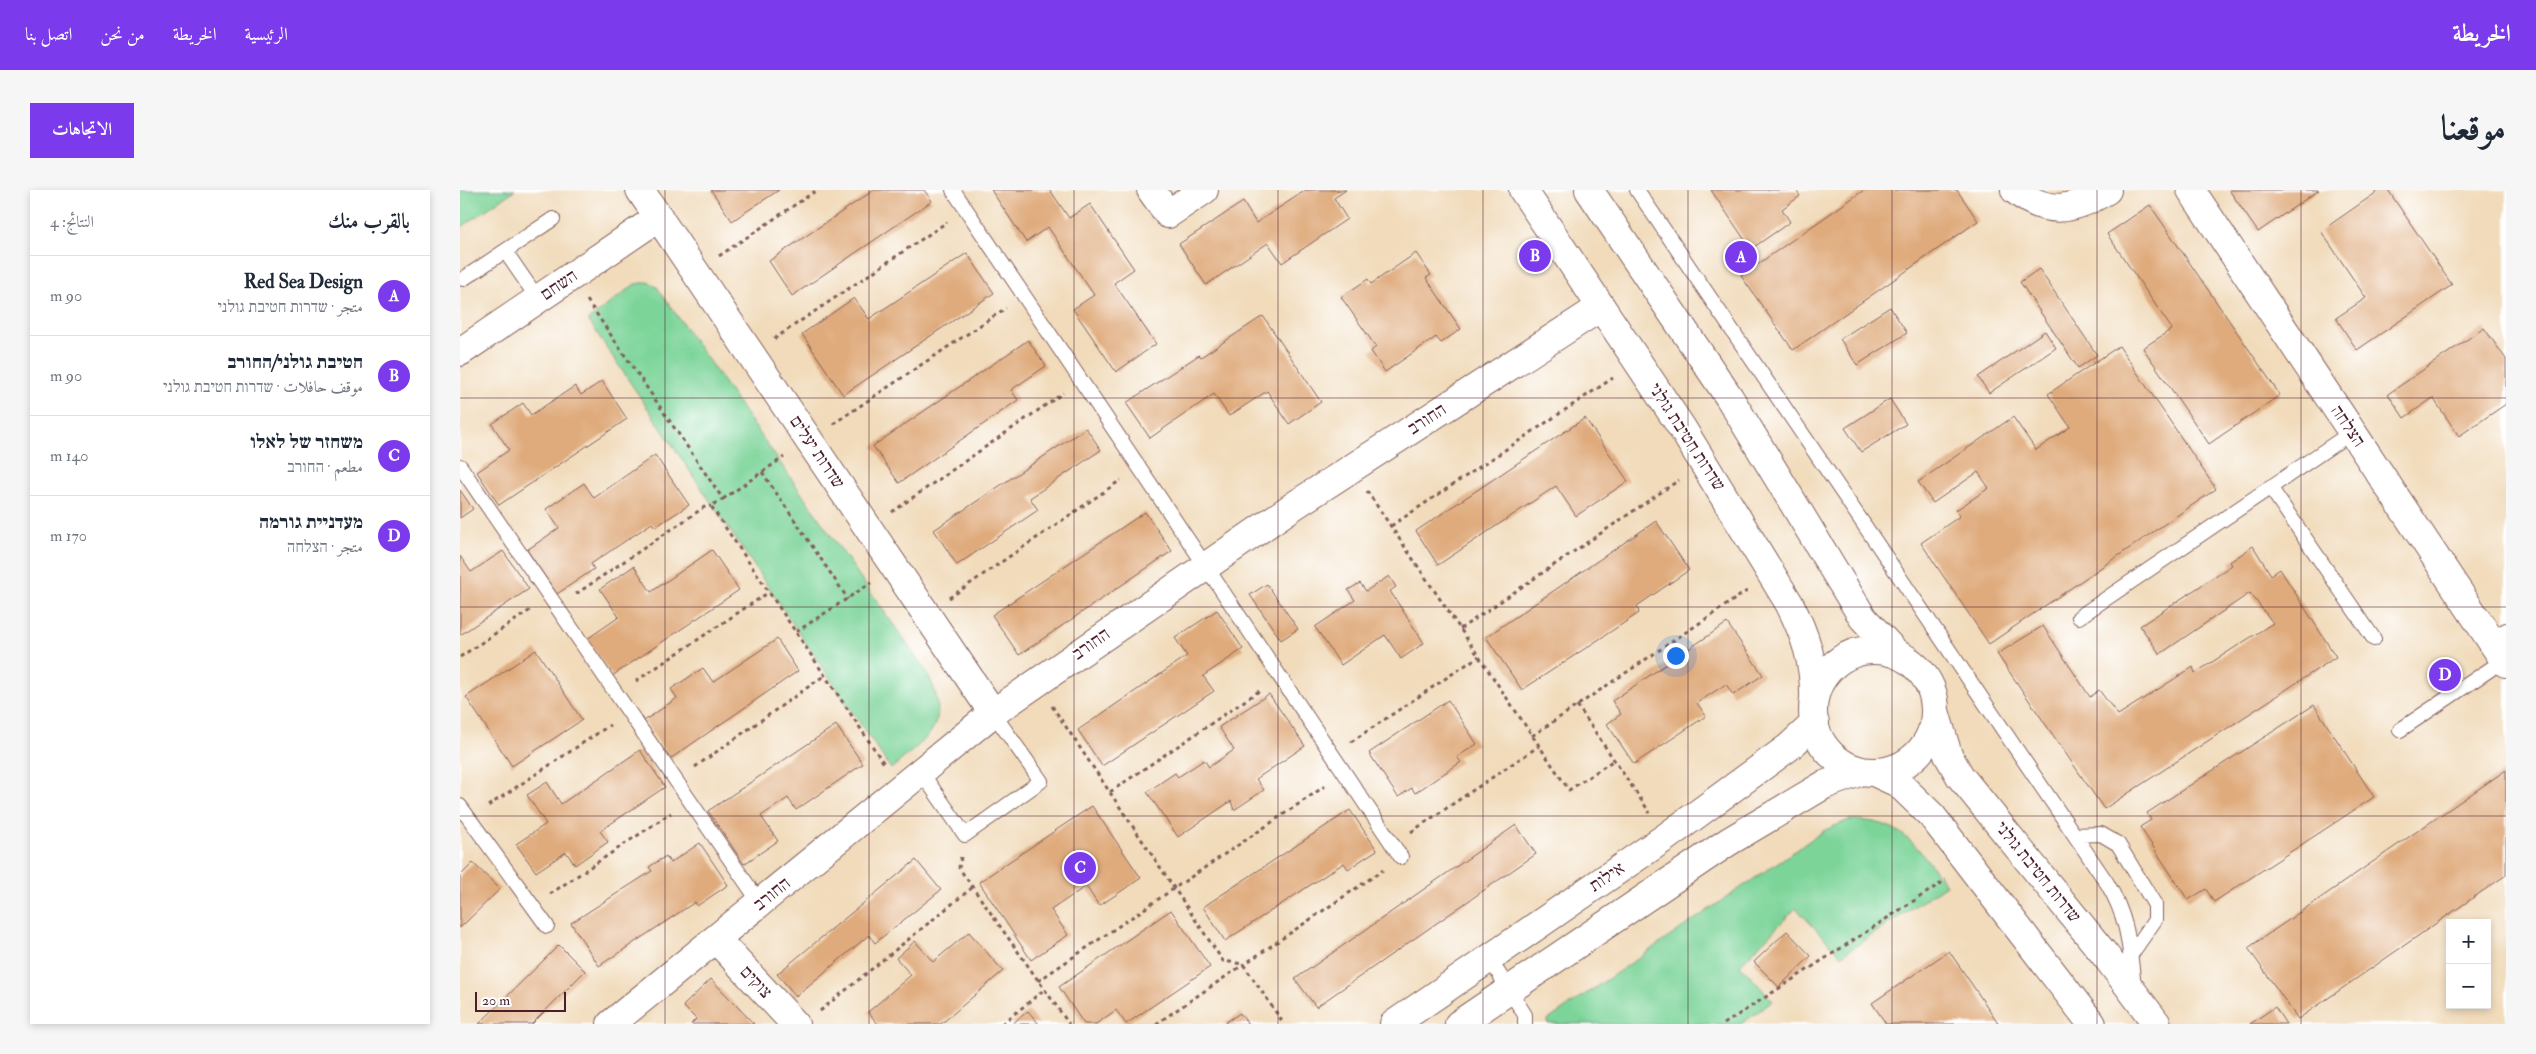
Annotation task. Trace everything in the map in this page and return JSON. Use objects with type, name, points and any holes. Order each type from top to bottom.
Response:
[{"type":"street","name":"שדרות יעלים","points":[[640,190],[993,713]]},
{"type":"street","points":[[1151,190],[1168,214],[1204,190]]},
{"type":"street","name":"שדרות חטיבת גולני","points":[[1523,190],[1704,463],[1789,603],[1804,636],[1814,670],[1814,711]]},
{"type":"street","points":[[1459,1024],[1728,842],[1819,788],[1868,771],[1897,767],[1918,754],[1931,734],[1935,711],[1934,699],[1925,677],[1917,667],[1897,654],[1863,618],[1734,405],[1589,190]]},
{"type":"street","points":[[2015,190],[2040,206],[2054,209],[2083,204],[2107,190]]},
{"type":"street","name":"הצלחה","points":[[2191,190],[2352,432],[2502,648]]},
{"type":"street","name":"השחם","points":[[460,352],[659,217]]},
{"type":"street","name":"החורב","points":[[611,1024],[993,713],[1205,566],[1351,468],[1601,307]]},
{"type":"street","points":[[1897,654],[1886,651],[1863,651],[1840,660],[1823,678],[1814,711],[1824,745],[1841,762],[1898,783],[1915,797],[2092,1024]]},
{"type":"street","name":"אילות","points":[[1394,1024],[1666,837],[1789,747],[1808,731],[1814,711]]},
{"type":"street","name":"שדרות חטיבת גולני","points":[[1935,711],[1948,755],[1960,776],[2157,1024]]},
{"type":"street","name":"צוקים","points":[[716,939],[795,1024]]},
{"type":"lane","points":[[953,190],[1401,857]]},
{"type":"lane","points":[[1637,190],[2075,834],[2120,905],[2127,924],[2135,994]]},
{"type":"lane","points":[[463,279],[553,219]]},
{"type":"lane","points":[[506,251],[538,299]]},
{"type":"lane","points":[[2079,617],[2352,432]]},
{"type":"lane","points":[[460,466],[760,903]]},
{"type":"lane","points":[[2270,488],[2374,640]]},
{"type":"lane","points":[[2400,730],[2502,648]]},
{"type":"lane","points":[[911,780],[964,835],[1041,781],[993,713]]},
{"type":"lane","points":[[460,806],[547,926]]},
{"type":"lane","points":[[2075,834],[2101,834],[2118,844],[2155,905],[2155,920],[2130,956]]},
{"type":"lane","points":[[1489,958],[1525,1014],[1525,1024]]},
{"type":"path","points":[[696,272],[817,190]]},
{"type":"path","points":[[751,354],[966,209]]},
{"type":"path","points":[[571,277],[723,499]]},
{"type":"path","points":[[460,657],[553,602],[706,506],[712,506],[723,499],[1024,296]]},
{"type":"path","points":[[1391,526],[1638,361]]},
{"type":"path","points":[[868,528],[1081,380]]},
{"type":"path","points":[[1460,629],[1704,463]]},
{"type":"path","points":[[926,614],[1139,468]]},
{"type":"path","points":[[1351,468],[1569,790],[1614,760]]},
{"type":"path","points":[[762,472],[848,599]]},
{"type":"path","points":[[712,506],[825,675],[911,780]]},
{"type":"path","points":[[796,632],[848,599],[894,566]]},
{"type":"path","points":[[1532,736],[1772,574]]},
{"type":"path","points":[[617,694],[769,592]]},
{"type":"path","points":[[1332,755],[1479,656]]},
{"type":"path","points":[[676,780],[825,675]]},
{"type":"path","points":[[1110,792],[1280,677]]},
{"type":"path","points":[[1036,683],[1223,961],[1243,964],[1284,1024]]},
{"type":"path","points":[[1577,706],[1666,837]]},
{"type":"path","points":[[469,818],[629,712]]},
{"type":"path","points":[[1392,844],[1539,746]]},
{"type":"path","points":[[1038,981],[1344,773]]},
{"type":"path","points":[[533,906],[690,800]]},
{"type":"path","points":[[964,835],[959,868],[1069,1024]]},
{"type":"path","points":[[1156,1024],[1401,857]]},
{"type":"path","points":[[1724,1024],[1969,864]]},
{"type":"path","points":[[819,1012],[973,887]]},
{"type":"path","points":[[1002,1024],[1045,989]]},
{"type":"green space","points":[[460,190],[515,190],[460,228]]},
{"type":"green space","points":[[648,282],[657,287],[928,674],[938,707],[937,719],[925,739],[891,769],[588,320],[635,284]]},
{"type":"green space","points":[[1849,820],[1883,824],[1896,830],[1917,847],[1946,885],[1841,956],[1796,908],[1740,965],[1773,1001],[1741,1024],[1548,1024],[1548,1020],[1825,830]]},
{"type":"building","points":[[711,190],[779,190],[732,221]]},
{"type":"building","points":[[874,190],[924,190],[932,201],[792,296],[769,261]]},
{"type":"building","points":[[991,190],[1050,190],[1069,218],[1090,204],[1134,269],[1114,283],[1156,344],[1116,372],[1073,309],[1094,295],[1048,227],[1026,242]]},
{"type":"building","points":[[1306,190],[1346,190],[1334,198],[1347,219],[1282,263],[1268,243],[1206,285],[1179,244],[1243,202],[1256,223]]},
{"type":"building","points":[[1711,190],[1796,190],[1800,196],[1782,209],[1790,222],[1751,249]]},
{"type":"building","points":[[1864,190],[1957,190],[1978,221],[1793,350],[1741,276]]},
{"type":"building","points":[[2229,190],[2319,190],[2258,232]]},
{"type":"building","points":[[2380,190],[2388,190],[2452,285],[2357,350],[2336,318],[2366,298],[2321,231]]},
{"type":"building","points":[[2150,205],[2280,395],[2209,444],[2143,348],[2172,329],[2107,234]]},
{"type":"building","points":[[967,253],[994,293],[843,395],[802,334],[854,298],[869,319]]},
{"type":"building","points":[[1416,253],[1431,275],[1426,278],[1461,329],[1441,343],[1436,337],[1385,372],[1371,351],[1376,347],[1341,297],[1368,279],[1371,284]]},
{"type":"building","points":[[2039,269],[2097,355],[2078,368],[2020,282]]},
{"type":"building","points":[[1890,307],[1907,333],[1857,365],[1840,339]]},
{"type":"building","points":[[1263,316],[1321,402],[1289,424],[1267,391],[1229,416],[1214,394],[1150,438],[1126,403]]},
{"type":"building","points":[[2484,328],[2506,359],[2506,404],[2459,436],[2433,398],[2404,418],[2388,394]]},
{"type":"building","points":[[2045,331],[2056,348],[1989,393],[1978,377]]},
{"type":"building","points":[[1028,340],[1046,366],[1011,390],[1018,400],[899,483],[873,446]]},
{"type":"building","points":[[2119,346],[2216,489],[1989,644],[1921,543],[1960,516],[1956,510],[1989,488],[1978,472],[1933,503],[1918,482],[2013,417],[2036,450],[2070,427],[2048,394]]},
{"type":"building","points":[[602,381],[627,419],[499,505],[477,472],[509,450],[492,424],[523,403],[531,415],[575,386],[581,395]]},
{"type":"building","points":[[1890,399],[1906,424],[1861,452],[1845,428]]},
{"type":"building","points":[[1585,418],[1628,481],[1576,516],[1556,486],[1438,565],[1416,531]]},
{"type":"building","points":[[1086,428],[1101,450],[1030,498],[1038,510],[957,565],[934,530]]},
{"type":"building","points":[[655,455],[689,505],[655,527],[652,523],[591,564],[594,569],[557,594],[527,550],[559,528],[546,509],[584,483],[594,498]]},
{"type":"building","points":[[460,490],[473,509],[460,518]]},
{"type":"building","points":[[1145,512],[1172,551],[1019,655],[992,615]]},
{"type":"building","points":[[1656,521],[1689,570],[1637,606],[1639,613],[1522,690],[1486,637]]},
{"type":"building","points":[[2253,546],[2271,575],[2280,569],[2336,657],[2104,809],[1997,654],[2043,626],[2090,697],[2099,690],[2118,715],[2193,667],[2195,673],[2273,623],[2250,593],[2160,654],[2140,626],[2232,565],[2230,562]]},
{"type":"building","points":[[712,550],[739,590],[612,676],[587,639],[619,617],[600,589],[634,566],[651,592]]},
{"type":"building","points":[[503,551],[529,589],[460,635],[460,556],[471,572]]},
{"type":"building","points":[[1389,576],[1396,587],[1390,591],[1424,643],[1401,659],[1385,635],[1341,665],[1315,627],[1355,600],[1348,590],[1360,583],[1366,591]]},
{"type":"building","points":[[1267,584],[1298,629],[1281,640],[1250,595]]},
{"type":"building","points":[[1217,610],[1243,649],[1203,676],[1214,691],[1102,766],[1078,730],[1187,656],[1175,638]]},
{"type":"building","points":[[1727,623],[1763,675],[1733,695],[1726,684],[1697,703],[1706,716],[1634,764],[1607,724],[1621,714],[1612,701]]},
{"type":"building","points":[[777,639],[798,671],[670,759],[644,721],[677,698],[671,689],[703,668],[713,682]]},
{"type":"building","points":[[536,650],[582,720],[512,766],[466,697]]},
{"type":"building","points":[[1269,694],[1305,746],[1256,779],[1264,790],[1234,810],[1231,801],[1178,837],[1147,792],[1175,773],[1178,777],[1204,760],[1209,767],[1234,750],[1219,727]]},
{"type":"building","points":[[1448,700],[1477,744],[1457,757],[1461,762],[1415,793],[1412,788],[1398,797],[1369,753]]},
{"type":"building","points":[[2314,705],[2374,797],[2214,902],[2206,889],[2188,900],[2140,827],[2151,820],[2147,813]]},
{"type":"building","points":[[836,725],[863,764],[796,810],[788,798],[761,816],[778,841],[744,864],[708,811]]},
{"type":"building","points":[[640,750],[665,787],[600,831],[608,842],[575,865],[566,852],[536,872],[516,844],[546,824],[527,795],[547,782],[561,804]]},
{"type":"building","points":[[2506,770],[2506,875],[2298,1019],[2248,948]]},
{"type":"building","points":[[1092,806],[1141,878],[1099,906],[1086,886],[1051,910],[1068,935],[1031,960],[979,882]]},
{"type":"building","points":[[1350,810],[1377,850],[1348,869],[1344,863],[1225,941],[1203,907]]},
{"type":"building","points":[[1516,825],[1536,854],[1316,1007],[1295,979]]},
{"type":"building","points":[[700,843],[728,885],[697,906],[695,902],[599,966],[571,923],[652,871],[649,867],[666,856],[670,863]]},
{"type":"building","points":[[916,860],[941,890],[875,943],[869,935],[796,996],[777,974]]},
{"type":"building","points":[[473,863],[500,889],[460,928],[460,876]]},
{"type":"building","points":[[1171,910],[1210,967],[1126,1024],[1116,1010],[1096,1024],[1084,1024],[1059,987]]},
{"type":"building","points":[[1787,931],[1811,956],[1779,987],[1754,962]]},
{"type":"building","points":[[969,932],[1003,971],[941,1024],[878,1024],[868,1012],[911,975],[896,958],[915,941],[933,962]]},
{"type":"building","points":[[559,945],[585,971],[532,1024],[479,1024]]},
{"type":"building","points":[[1949,951],[1999,1024],[1886,1024],[1872,1003]]},
{"type":"building","points":[[711,979],[754,1024],[691,1024],[696,1019],[683,1006]]},
{"type":"building","points":[[2275,1007],[2286,1024],[2250,1024]]},
{"type":"building","points":[[1028,1011],[1039,1024],[1012,1024]]},
{"type":"building","points":[[1240,1013],[1248,1024],[1223,1024]]},
{"type":"place","name":"חטיבת גולני/החורב","points":[[1535,256]]},
{"type":"place","name":"Red Sea Design","points":[[1741,257]]},
{"type":"place","name":"מעדניית גורמה","points":[[2445,675]]},
{"type":"place","name":"משחזר של לאלו","points":[[1080,868]]}]
